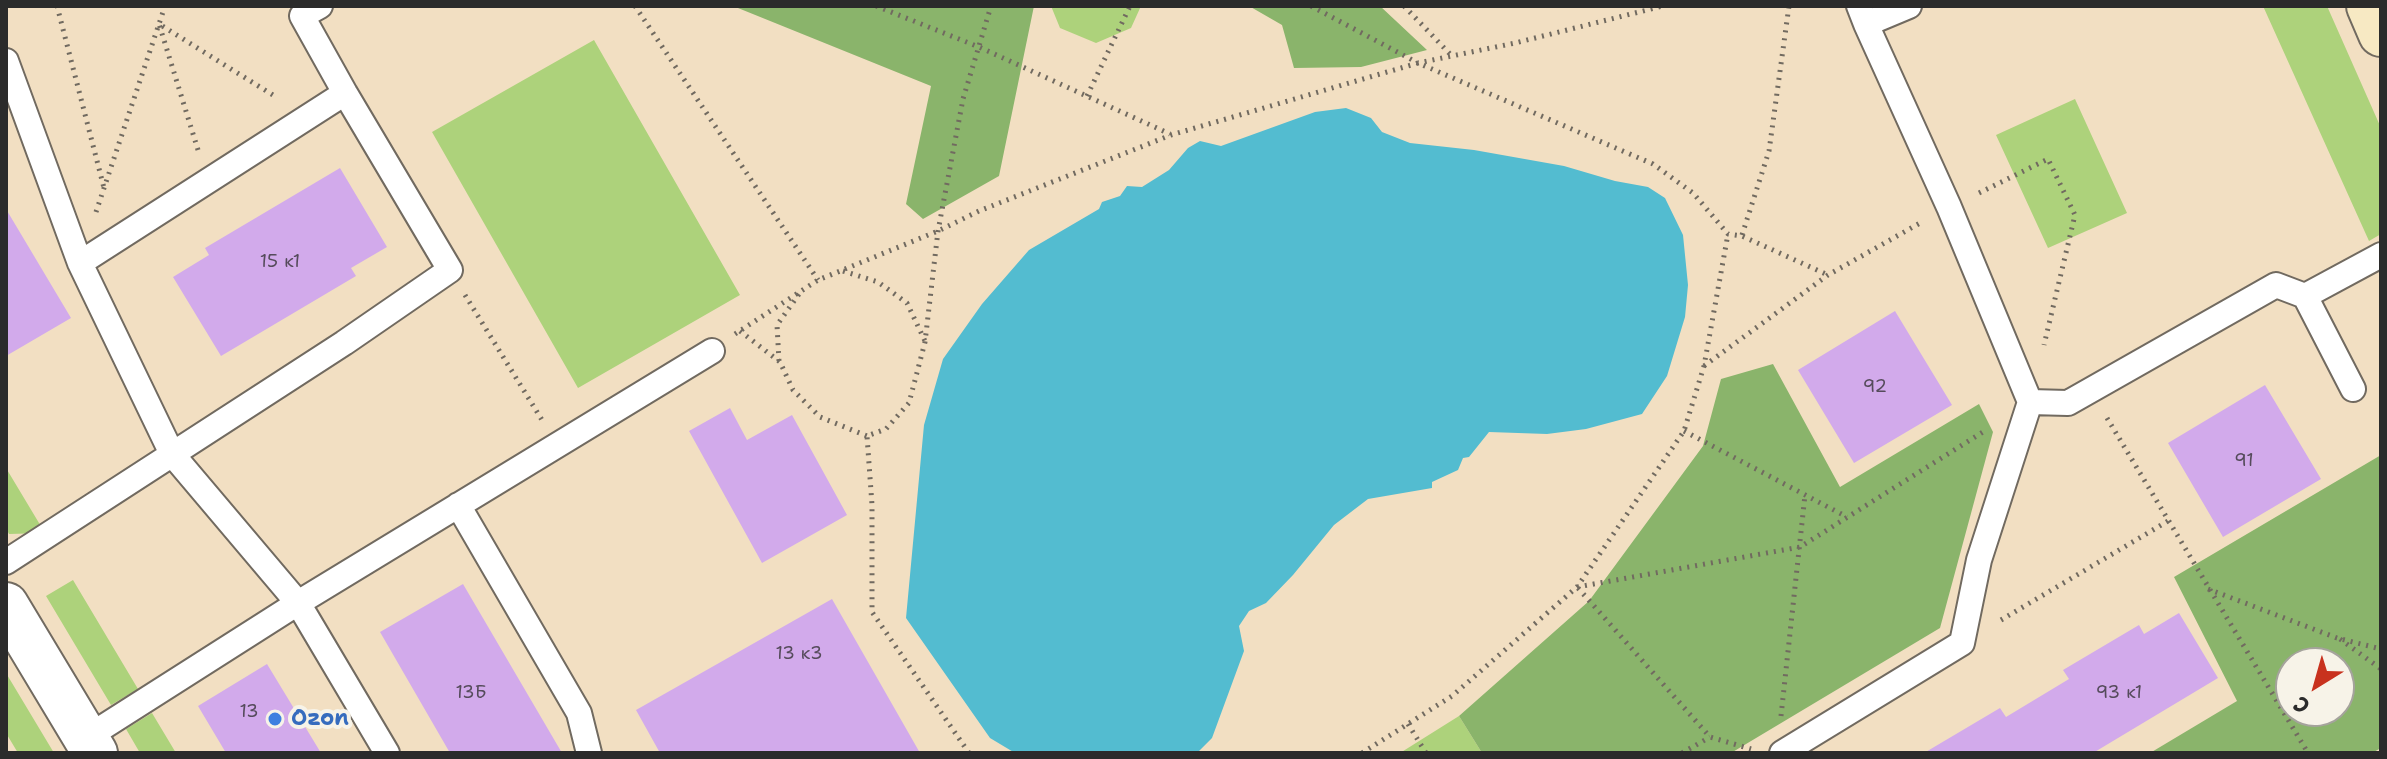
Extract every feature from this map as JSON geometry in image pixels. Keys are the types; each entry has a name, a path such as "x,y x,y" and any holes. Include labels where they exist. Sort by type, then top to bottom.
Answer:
{"main road":[{"path":"2369,6 2381,34"}],"street":[{"path":"6,605 91,745"}],"lane":[{"path":"6,562 450,270 302,16 320,6"},
{"path":"1782,753 1962,643 1979,560 2030,402 1949,207 1863,15 1909,6"},
{"path":"6,61 80,263 172,454 298,603 387,753"},
{"path":"80,263 345,93"},
{"path":"2305,296 2381,255"},
{"path":"2030,402 2068,403 2276,285 2305,296 2353,389"},
{"path":"91,745 298,603 712,351"},
{"path":"458,505 579,713 589,753"}],"path":[{"path":"57,6 104,189"},
{"path":"80,263 165,6"},
{"path":"635,6 818,280"},
{"path":"876,6 979,47 1171,135"},
{"path":"801,291 777,325 780,362 793,390 820,417 867,436 886,429 909,403 925,342 938,231 963,99 991,6"},
{"path":"1087,96 1130,6"},
{"path":"1311,6 1418,63 1653,164 1693,193 1728,234 1742,236 1828,275"},
{"path":"1404,6 1452,55"},
{"path":"712,351 818,280 979,211 1171,135 1418,63 1515,43 1663,6"},
{"path":"1742,236 1769,151 1789,6"},
{"path":"159,24 307,117"},
{"path":"159,24 208,181"},
{"path":"1577,587 1800,547 2030,402 2075,215 2048,159 1949,207 1828,275 1704,366"},
{"path":"1362,753 1452,696 1577,587 1684,431 1704,366 1728,234"},
{"path":"450,270 558,445"},
{"path":"843,271 878,282 907,303 925,342"},
{"path":"740,331 780,362"},
{"path":"2090,390 2308,753"},
{"path":"1684,431 1848,518"},
{"path":"867,436 872,505 872,612 969,753"},
{"path":"1780,721 1805,495"},
{"path":"1962,643 2168,521"},
{"path":"1577,587 1710,737 1764,753"},
{"path":"2208,589 2337,638 2381,649"},
{"path":"2337,638 2381,669"},
{"path":"1408,724 1423,752 1436,753"},
{"path":"1682,753 1710,737"}],"green space":[{"path":"733,6 1034,6 999,176 923,219 906,204 931,86"},
{"path":"1051,6 1141,6 1131,28 1096,43 1060,28"},
{"path":"1249,6 1380,6 1427,50 1361,67 1294,68 1282,25"},
{"path":"2263,6 2327,6 2381,128 2381,234 2369,241"},
{"path":"594,40 740,295 578,388 432,132"},
{"path":"2075,99 2127,213 2048,248 1996,135"},
{"path":"1773,364 1840,487 1979,404 1993,432 1940,628 1731,753 1482,753 1459,716 1589,601 1703,446 1721,379"},
{"path":"2381,455 2381,748 2372,753 2150,753 2237,701 2174,577"},
{"path":"6,468 45,533 9,534 6,528"},
{"path":"73,580 138,689 111,705 46,596"},
{"path":"6,673 54,753 18,753 6,733"},
{"path":"152,713 176,753 140,753 126,729"},
{"path":"1459,716 1482,753 1400,753"}],"water":[{"path":"1346,108 1371,118 1382,132 1410,143 1474,150 1564,166 1648,187 1665,198 1683,235 1688,285 1685,317 1667,376 1642,414 1586,429 1547,434 1489,432 1469,457 1463,458 1458,470 1432,482 1432,488 1368,499 1334,525 1293,575 1266,603 1249,611 1239,626 1244,651 1212,738 1197,753 1015,753 990,738 906,618 924,425 943,359 982,304 1029,250 1099,209 1102,202 1120,196 1127,186 1142,187 1169,170 1188,148 1200,141 1221,146 1315,112"}],"building":[{"path":"340,168 387,247 351,268 356,276 221,356 173,277 209,255 205,248"},
{"path":"6,209 71,318 6,356"},
{"path":"1895,311 1952,405 1854,463 1798,370"},
{"path":"2265,385 2321,479 2223,537 2168,443"},
{"path":"730,408 747,440 792,415 847,515 762,563 689,431"},
{"path":"463,584 562,753 450,753 380,632"},
{"path":"832,599 920,753 660,753 636,710"},
{"path":"2179,613 2218,678 2093,753 1924,753 2000,708 2006,717 2069,679 2063,670 2139,625 2144,634"},
{"path":"267,664 321,753 226,753 198,706"}],"place":[{"name":"Ozon","path":"275,719"}]}
